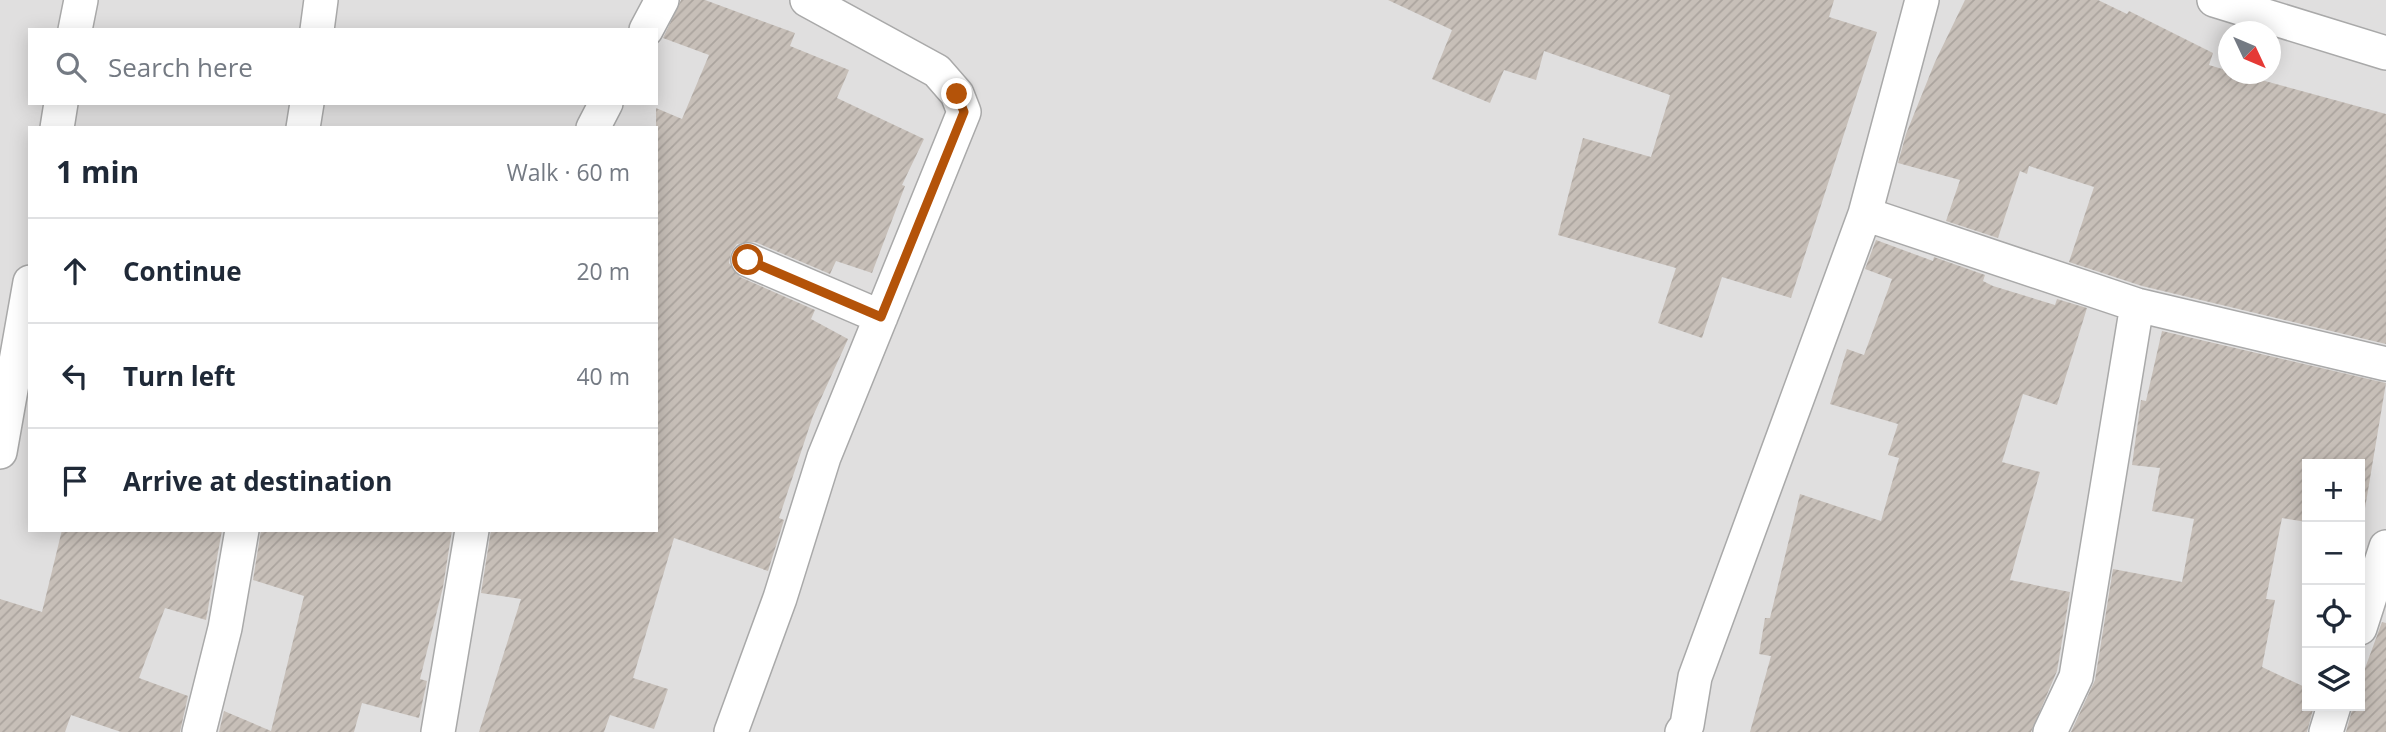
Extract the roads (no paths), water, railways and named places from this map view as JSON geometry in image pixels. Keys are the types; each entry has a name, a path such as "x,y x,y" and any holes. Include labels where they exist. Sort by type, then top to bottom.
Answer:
{"street":[{"path":"75,28 81,0"},
{"path":"317,28 321,0"},
{"path":"647,28 662,0"},
{"path":"731,732 780,598 824,457 964,112 957,94 937,71 807,0"},
{"path":"1682,732 1687,725 1695,677 1865,214 1922,0"},
{"path":"2214,0 2386,54"},
{"path":"57,126 61,105"},
{"path":"303,126 307,105"},
{"path":"594,126 605,105"},
{"path":"1865,214 2137,305 2386,364"},
{"path":"748,260 881,317"},
{"path":"0,452 28,293"},
{"path":"2050,732 2076,677 2137,305"},
{"path":"199,732 225,628 242,532"},
{"path":"438,732 472,532"},
{"path":"2365,612 2386,547"},
{"path":"2326,732 2332,711"}]}
